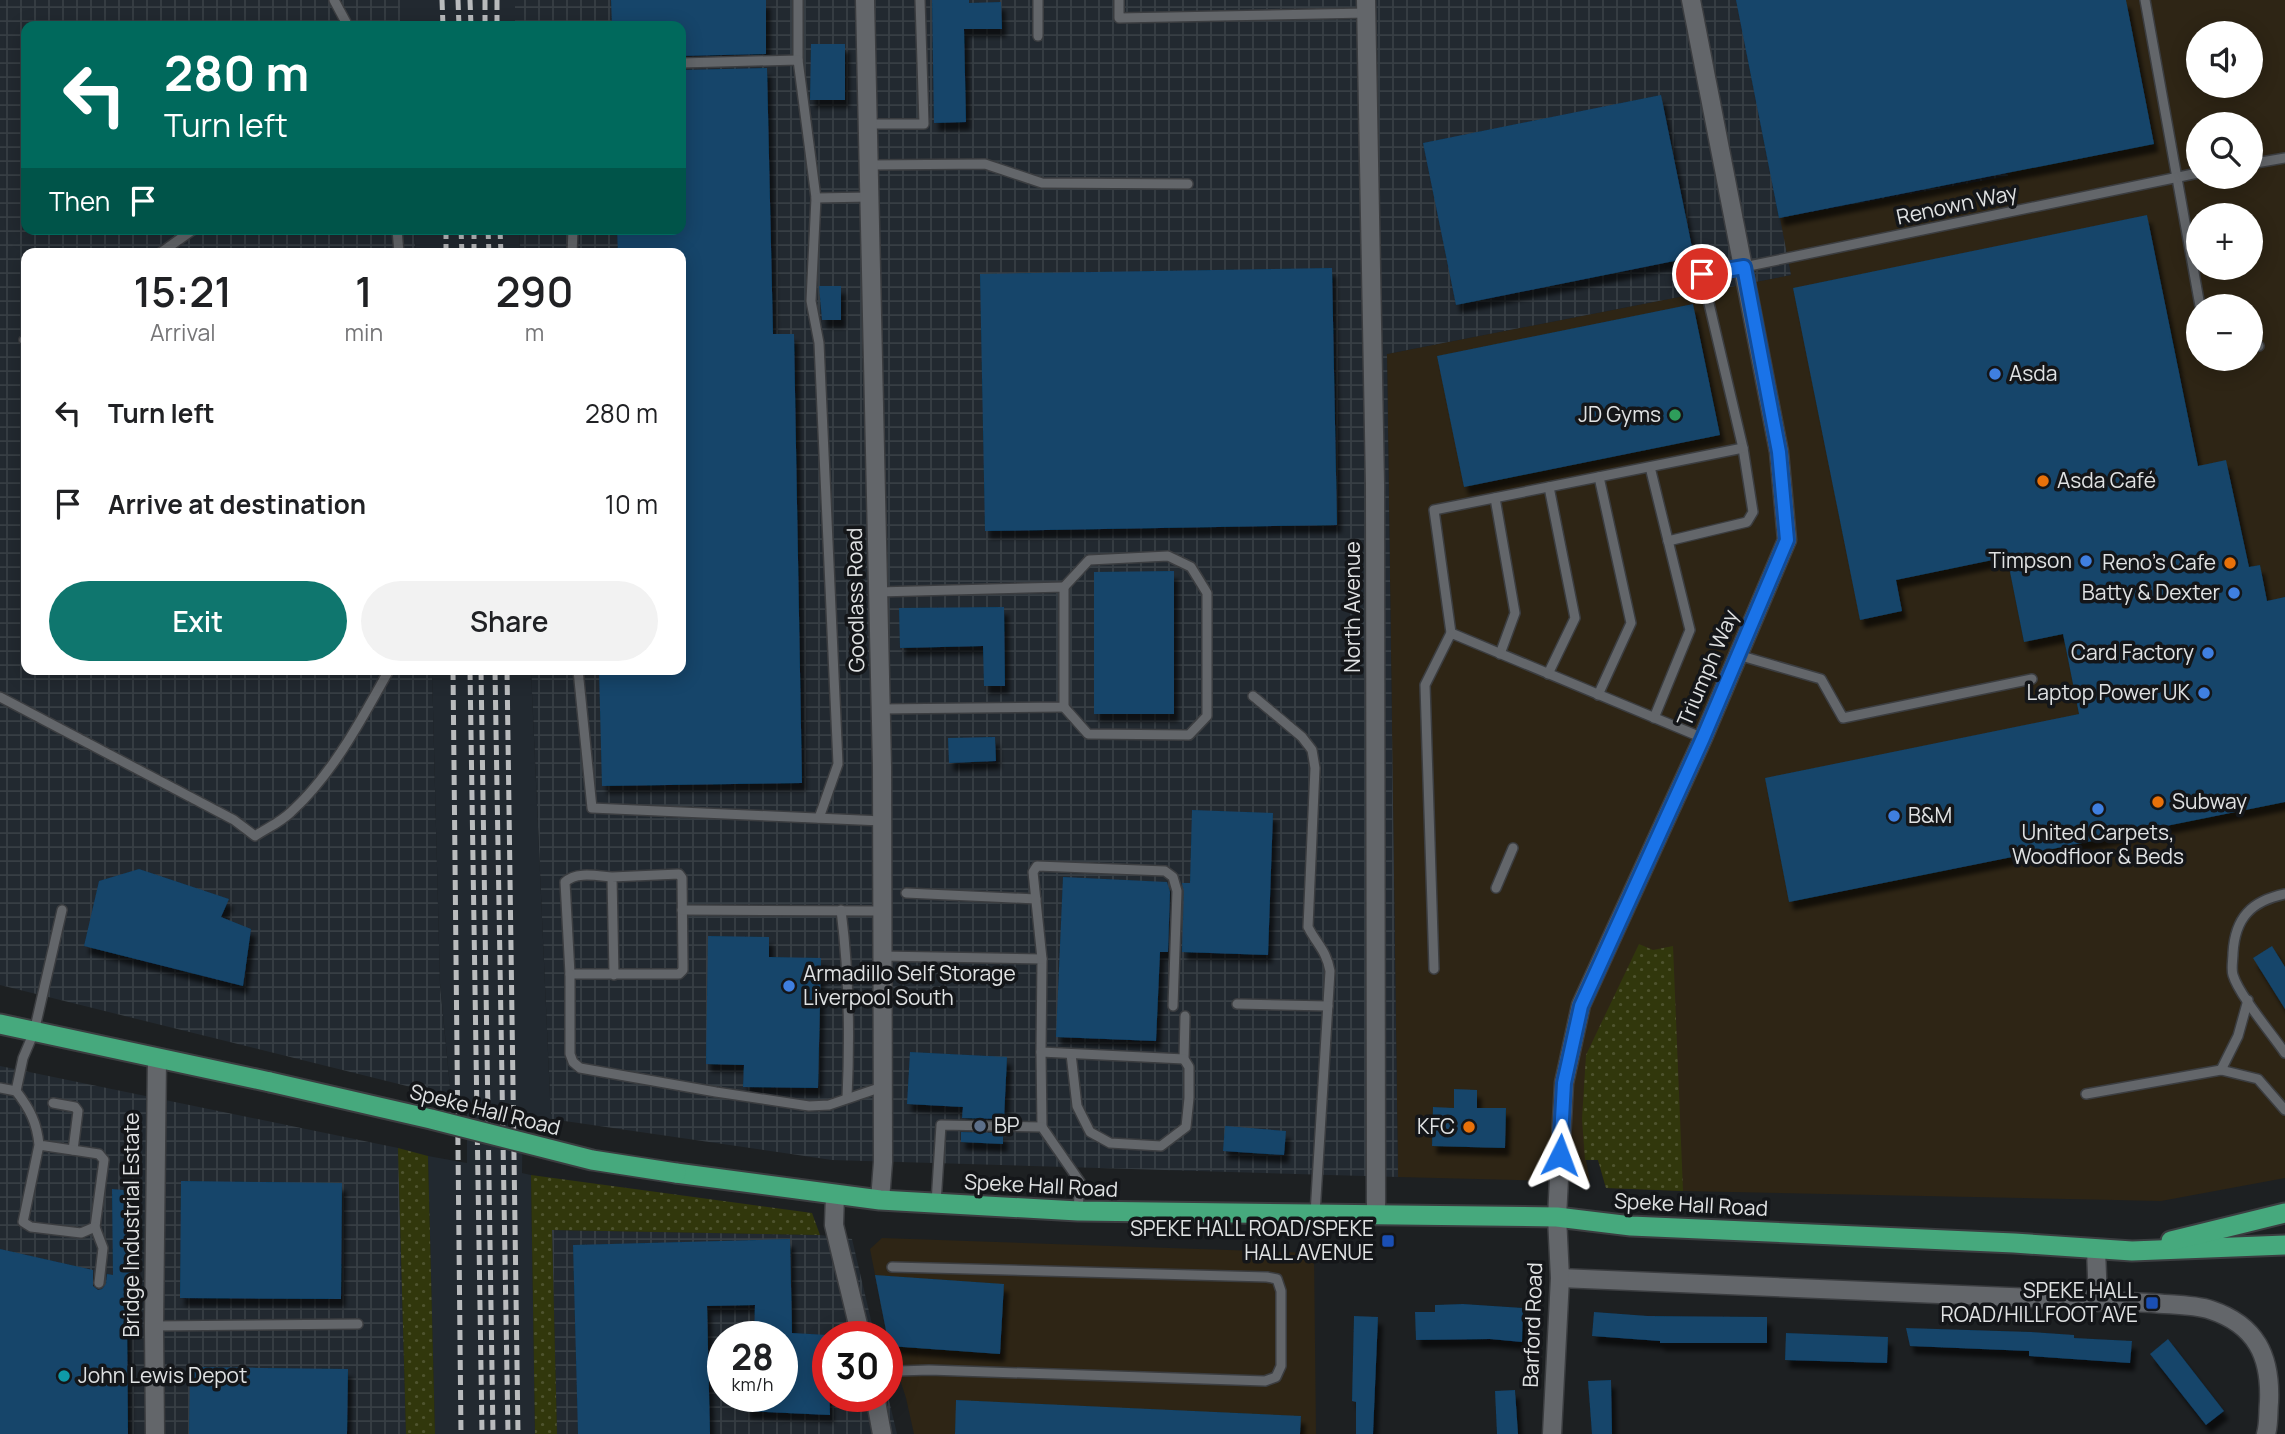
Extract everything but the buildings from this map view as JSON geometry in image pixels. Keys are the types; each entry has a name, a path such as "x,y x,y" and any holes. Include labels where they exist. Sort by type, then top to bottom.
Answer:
{"highway":[{"name":"Speke Hall Road","path":"0,1024 270,1082 592,1160 880,1200 1125,1213 1376,1213 1557,1217 1631,1226 2014,1243 2132,1251 2278,1246"},
{"name":"Speke Hall Road","path":"2132,1251 2285,1213"},
{"path":"2278,1246 2285,1261"}],"street":[{"name":"Goodlass Road","path":"865,0 882,821 883,1162 880,1200"},
{"name":"Triumph Way","path":"1557,1217 1564,1083 1581,1006 1703,738 1787,540 1779,452 1691,0"},
{"name":"North Avenue","path":"1366,6 1375,485 1376,1213"},
{"name":"Bridge Industrial Estate","path":"155,1434 157,1058"},
{"path":"835,1195 834,1225 857,1321"},
{"name":"Barford Road","path":"1552,1434 1560,1278 1557,1217"},
{"path":"2096,1249 2098,1302"},
{"path":"1560,1278 2152,1303 2208,1308 2233,1319 2252,1334 2258,1344 2270,1378 2266,1434"},
{"path":"878,1412 882,1434"}],"lane":[{"path":"334,0 345,21"},
{"path":"798,0 798,60 816,198 811,301 819,343 838,764 819,818"},
{"path":"868,124 924,124 920,0"},
{"path":"1038,0 1038,36"},
{"path":"1119,0 1119,18 1366,6"},
{"path":"2145,0 2198,294"},
{"path":"686,64 798,60"},
{"path":"2263,162 2285,159"},
{"path":"869,165 985,164 1042,183 1188,184"},
{"name":"Renown Way","path":"1742,448 1702,274 2186,175"},
{"path":"816,198 870,197"},
{"path":"167,248 186,235"},
{"path":"1434,969 1425,685 1451,633 1434,510 1742,448 1753,512 1747,522 1668,541"},
{"path":"1650,467 1690,631 1654,718"},
{"path":"1598,695 1631,623 1600,477"},
{"path":"1548,674 1576,618 1549,487"},
{"path":"1495,498 1515,613 1500,654"},
{"path":"878,593 1063,587 1089,560 1168,556 1191,567 1207,593 1206,716 1189,735 1088,734 1064,707 1063,587"},
{"path":"1451,633 1703,738"},
{"path":"1738,655 1821,679 1843,718 2032,679"},
{"path":"0,697 234,820 255,836 290,814 312,790 365,714 385,675"},
{"path":"579,675 592,808 882,821"},
{"path":"1253,696 1302,737 1312,750 1315,768 1308,927 1327,955 1330,971 1315,1214"},
{"path":"880,709 1064,707"},
{"path":"1496,888 1513,848"},
{"path":"1078,1211 1080,1182 1042,1126 1042,958 1033,872 1037,866 1165,872 1173,877 1177,891 1173,1006"},
{"path":"570,974 679,974 683,970 682,878 679,874 575,876 565,882 570,974 570,1055 573,1062 580,1068 716,1093 809,1106 829,1105 882,1087"},
{"path":"612,877 614,975"},
{"path":"906,892 1037,899"},
{"path":"2285,894 2272,896 2252,905 2238,925 2234,940 2232,973 2285,1052"},
{"path":"16,1091 23,1058 34,1032 62,910"},
{"path":"682,910 881,911"},
{"path":"841,911 848,965 847,1098"},
{"path":"881,956 1042,958"},
{"path":"2221,1070 2238,1036 2248,1000"},
{"path":"1237,1004 1328,1006"},
{"path":"1071,1054 1077,1106 1090,1132 1111,1143 1161,1146 1186,1127 1189,1067 1184,1059 1185,1016"},
{"path":"1041,1052 1184,1059"},
{"path":"2086,1094 2221,1070 2258,1079 2285,1111"},
{"path":"0,1088 16,1091 37,1125 39,1146 23,1222 31,1227 81,1233 95,1227"},
{"path":"54,1103 75,1107 78,1111 73,1150"},
{"path":"936,1203 941,1125 1042,1126"},
{"path":"39,1146 99,1154 104,1160 95,1227 103,1248 99,1283"},
{"path":"892,1267 1267,1277 1277,1279 1282,1291 1281,1366 1276,1377 1265,1381 903,1371"},
{"path":"154,1326 358,1324"}],"shaded area":[{"path":"0,0 400,0 400,21 21,21 21,235 414,235 416,248 21,248 21,675 432,675 440,984 451,1097 0,985"},
{"path":"400,0 515,0 515,21 400,21"},
{"path":"515,0 1973,0 2008,176 1780,218 1791,275 1387,354 1398,1177 832,1160 551,1119 531,675 686,675 686,248 520,248 519,235 686,235 686,21 515,21"},
{"path":"1736,0 2285,0 2285,1178 2161,1201 1606,1188 1598,1160 1586,1160 1590,1182 1398,1177 1387,354 1791,275"},
{"path":"414,235 519,235 520,248 416,248"},
{"path":"432,675 531,675 551,1119 523,1113 522,1173 531,1175 535,1434 435,1434 428,1156 467,1163 467,1100 451,1097 440,984"},
{"path":"0,1066 398,1148 406,1434 0,1434"},
{"path":"552,1230 820,1235 852,1239 871,1321 812,1321 812,1412 892,1412 897,1434 557,1434"},
{"path":"882,1238 1314,1253 1316,1434 914,1434 903,1389 903,1321 884,1321 870,1249"}],"green space":[{"path":"1639,944 1653,950 1673,946 1683,1191 1606,1188 1598,1160 1585,1160 1582,1119 1586,1055"},
{"path":"398,1148 428,1156 435,1434 406,1434"},
{"path":"531,1175 812,1213 820,1235 552,1230 557,1434 535,1434"}],"railway":[{"path":"442,0 443,21"},
{"path":"458,0 459,21"},
{"path":"470,0 471,21"},
{"path":"485,0 485,21"},
{"path":"497,0 497,21"},
{"path":"446,235 446,248"},
{"path":"461,235 462,248"},
{"path":"474,235 474,248"},
{"path":"488,235 489,248"},
{"path":"500,235 501,248"},
{"path":"453,675 461,1434"},
{"path":"470,675 482,1434"},
{"path":"481,675 493,1434"},
{"path":"495,675 508,1434"},
{"path":"507,675 518,1434"}],"place":[{"name":"Asda","path":"1995,374"},
{"name":"JD Gyms","path":"1675,415"},
{"name":"Asda Café","path":"2043,481"},
{"name":"Timpson","path":"2086,561"},
{"name":"Reno's Cafe","path":"2230,563"},
{"name":"Batty & Dexter","path":"2234,593"},
{"name":"Card Factory","path":"2208,653"},
{"name":"Laptop Power UK","path":"2204,693"},
{"name":"Subway","path":"2158,802"},
{"name":"United Carpets, Woodfloor & Beds","path":"2098,809"},
{"name":"B&M","path":"1894,816"},
{"name":"Armadillo Self Storage Liverpool South","path":"789,986"},
{"name":"BP","path":"980,1126"},
{"name":"KFC","path":"1469,1127"},
{"name":"SPEKE HALL ROAD/SPEKE HALL AVENUE","path":"1388,1241"},
{"name":"SPEKE HALL ROAD/HILLFOOT AVE","path":"2152,1303"},
{"name":"John Lewis Depot","path":"64,1376"}],"route":[{"path":"1560,1155 1564,1083 1581,1006 1703,738 1787,540 1779,452 1744,267 1702,274"}]}
